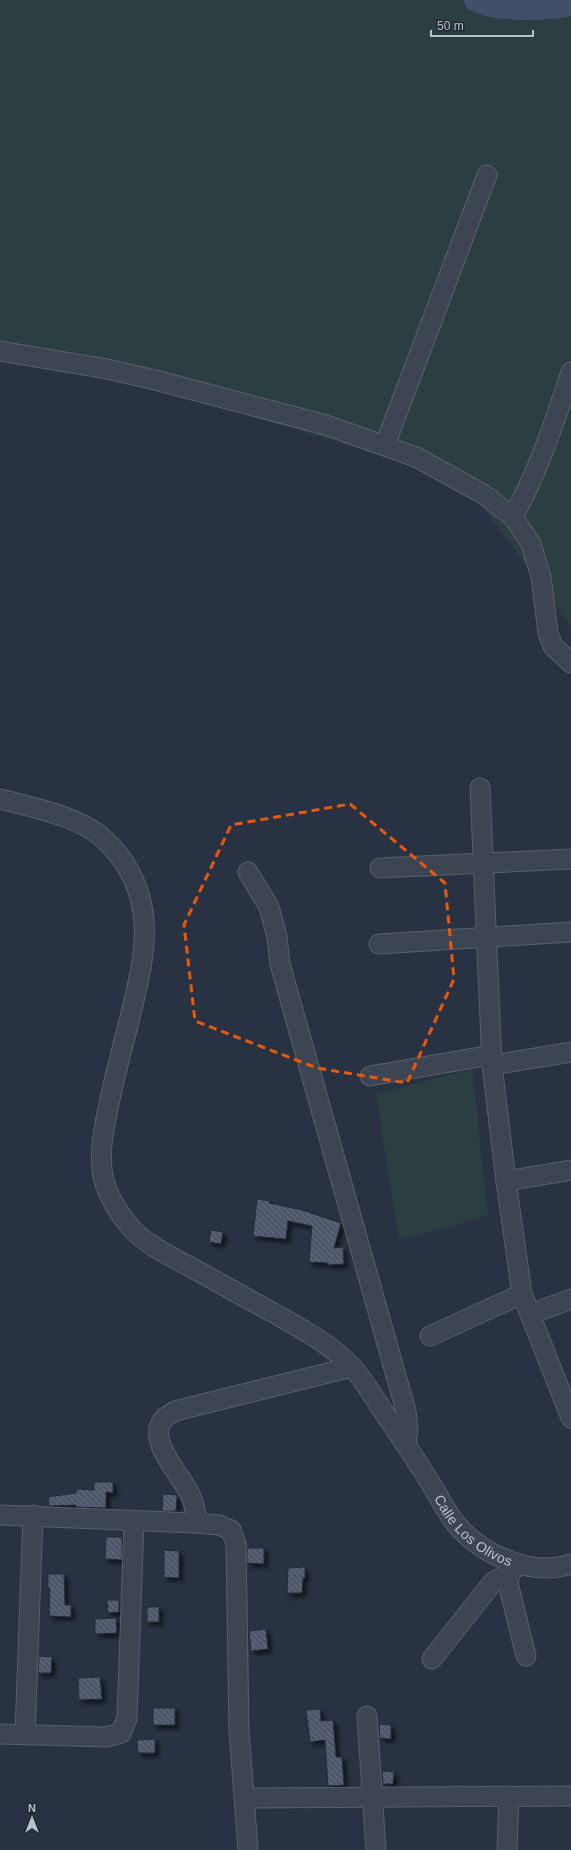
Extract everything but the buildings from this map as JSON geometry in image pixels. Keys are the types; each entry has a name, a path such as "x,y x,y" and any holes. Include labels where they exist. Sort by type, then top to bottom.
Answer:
{"street":[{"path":"385,446 487,175"},
{"path":"0,351 107,369 159,381 326,425 416,457 477,491 513,517 531,544 541,577 548,632 553,646 571,663"},
{"path":"513,517 528,492 545,453 571,372"},
{"path":"480,788 491,1060 522,1294 571,1418"},
{"name":"Calle Los Olivos","path":"0,799 36,807 76,821 97,833 129,868 139,890 144,913 145,941 142,966 115,1076 102,1139 101,1162 106,1187 116,1209 133,1231 160,1250 287,1320 323,1342 352,1367 406,1444 457,1525 489,1552 515,1569 571,1564"},
{"path":"380,868 571,859"},
{"path":"248,872 269,907 277,937 280,964 406,1411 408,1430 406,1444"},
{"path":"379,944 571,932"},
{"path":"370,1076 491,1060 571,1052"},
{"path":"506,1181 571,1170"},
{"path":"430,1336 522,1294"},
{"path":"531,1314 571,1299"},
{"path":"196,1523 196,1512 192,1498 162,1449 158,1434 162,1420 174,1411 352,1367"},
{"path":"0,1515 33,1515 196,1523 219,1525 232,1530 236,1544 239,1730 248,1850"},
{"path":"25,1735 33,1515"},
{"path":"0,1734 106,1737 121,1733 127,1718 134,1521"},
{"path":"515,1569 508,1583 526,1656"},
{"path":"432,1659 493,1582 515,1569"},
{"path":"367,1716 376,1850"},
{"path":"507,1850 509,1796"},
{"path":"245,1798 571,1796"}],"highlighted area":[{"path":"350,804 445,883 454,979 407,1083 317,1068 195,1021 184,925 231,825"}],"green space":[{"path":"0,0 571,0 571,626 463,480 0,341"},
{"path":"472,1069 488,1216 399,1240 376,1094"}],"waterway":[{"path":"476,0 486,4 523,8 571,4"}]}
